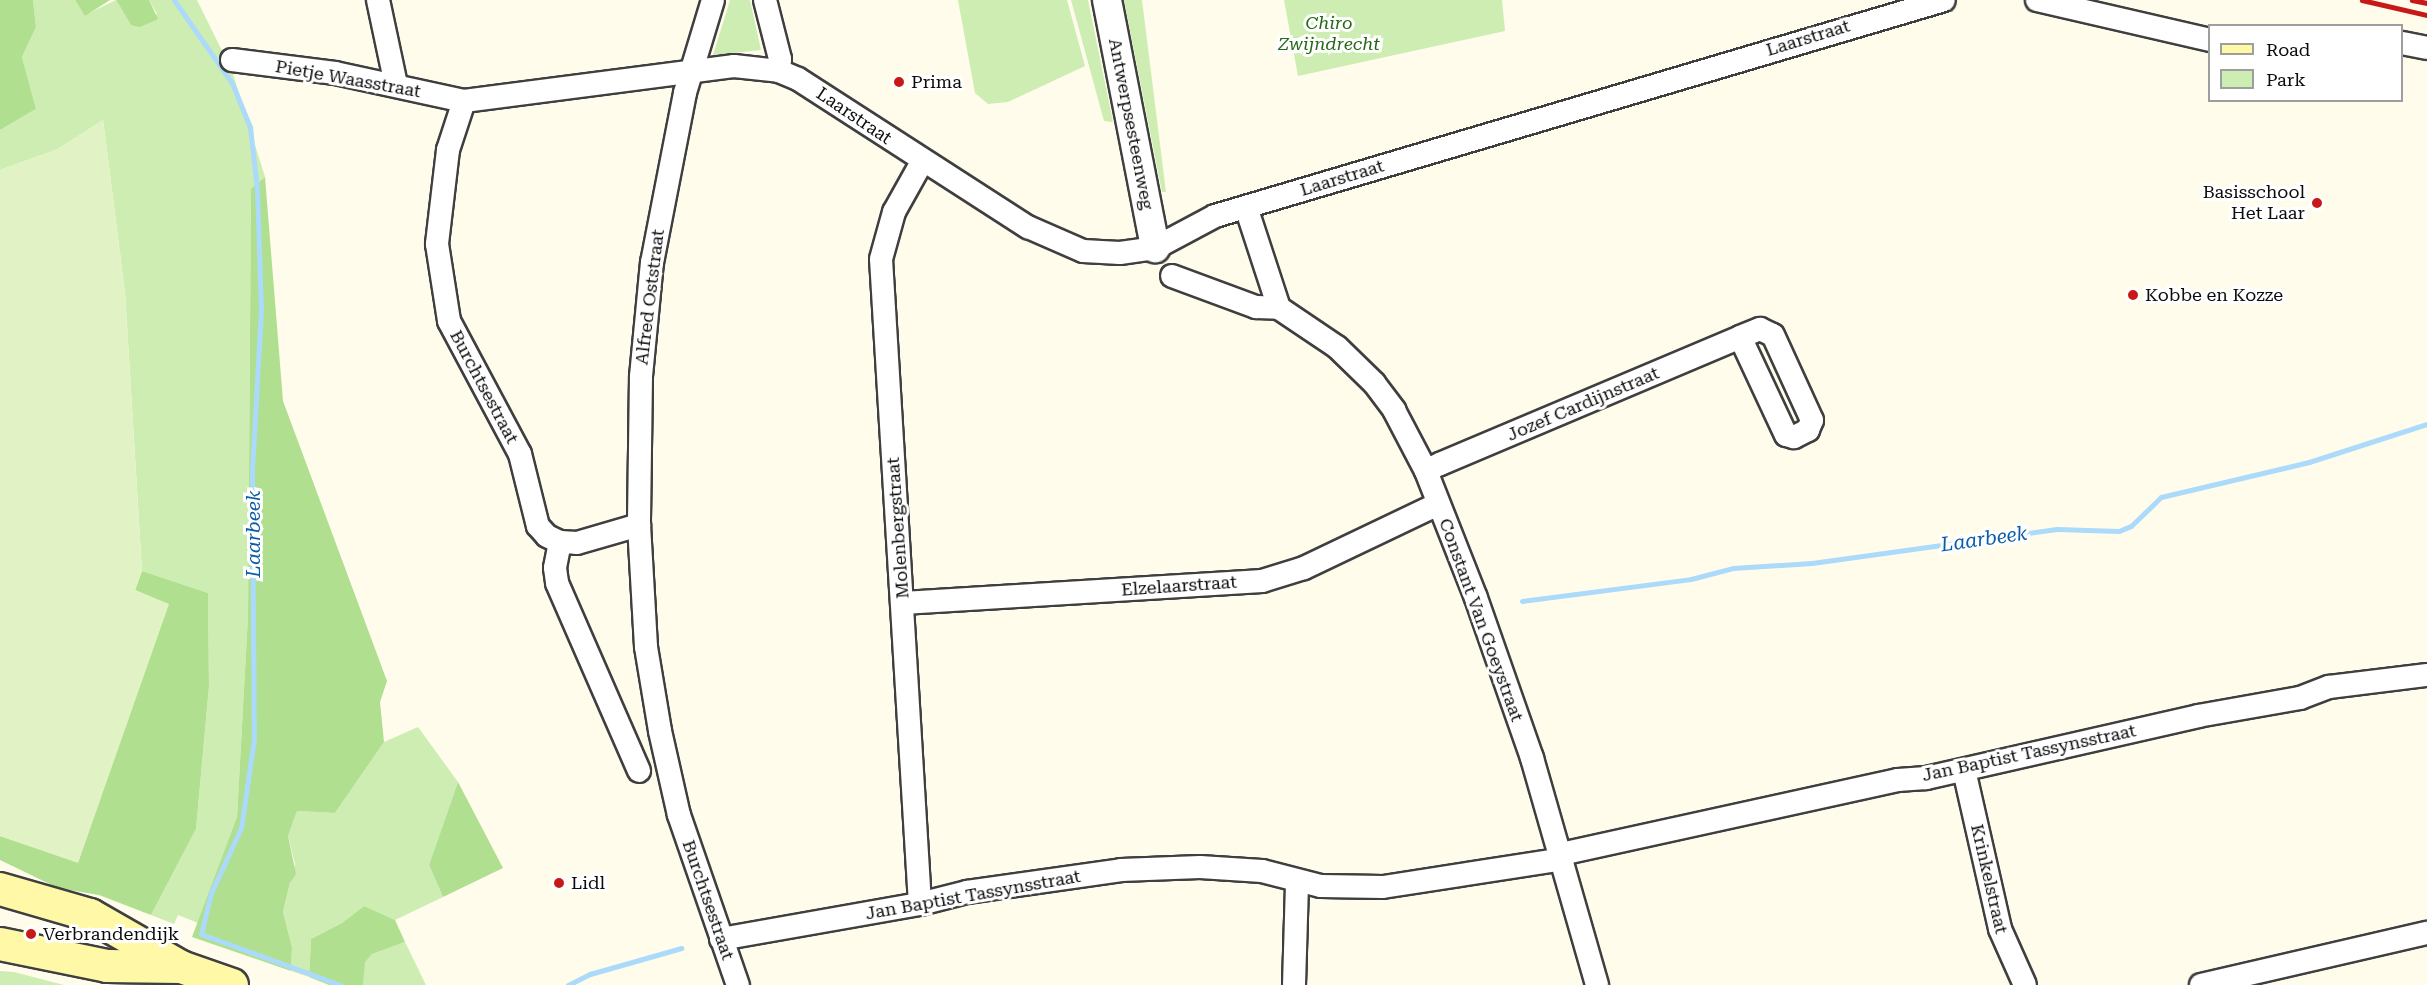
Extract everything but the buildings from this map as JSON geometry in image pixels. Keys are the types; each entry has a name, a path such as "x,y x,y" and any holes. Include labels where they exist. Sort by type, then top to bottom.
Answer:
{"main road":[{"path":"0,890 90,915 181,967 232,985"},
{"path":"0,944 107,966 181,967"}],"street":[{"path":"378,0 396,85"},
{"path":"464,101 692,72 713,0"},
{"path":"765,0 780,59 779,71"},
{"name":"Antwerpsesteenweg","path":"1107,0 1155,248"},
{"name":"Laarstraat","path":"692,72 734,66 779,71 798,79 922,162 1028,227 1083,251 1120,253 1155,248 1193,225 1246,207 1944,0"},
{"path":"2037,0 2208,40"},
{"path":"2403,43 2427,48"},
{"name":"Pietje Waasstraat","path":"232,60 396,85 464,101"},
{"name":"Alfred Oststraat","path":"679,815 646,647 639,525 646,319 669,166 692,72"},
{"name":"Burchtsestraat","path":"464,101 448,150 437,244 448,321 520,454 538,526 547,536 560,542"},
{"name":"Molenbergstraat","path":"920,904 881,258 894,212 922,162"},
{"path":"1246,207 1279,308"},
{"name":"Constant Van Goeystraat","path":"1172,276 1256,308 1279,308 1337,346 1374,383 1394,410 1426,471 1476,598 1562,856 1597,985"},
{"name":"Jozef Cardijnstraat","path":"1426,471 1740,338"},
{"name":"Elzelaarstraat","path":"903,603 1271,579 1304,568 1438,504"},
{"path":"639,525 577,543 560,542 555,568 557,583 639,771"},
{"name":"Jan Baptist Tassynsstraat","path":"721,939 920,904 967,892 1121,870 1200,867 1262,871 1297,882 1383,888 1562,856 1877,784 1964,770 2198,716 2300,698 2330,687 2427,675"},
{"name":"Krinkelstraat","path":"1964,770 2000,929 2025,985"},
{"name":"Burchtsestraat","path":"679,815 738,985"},
{"path":"1294,985 1297,882"},
{"path":"2201,985 2427,933"}],"green space":[{"path":"0,0 33,0 36,27 22,57 36,109 0,130"},
{"path":"33,0 75,0 85,15 116,0 131,25 157,14 149,0 197,0 232,71 265,177 251,190 248,616 237,817 198,923 178,915 174,924 151,915 196,829 209,686 208,593 142,571 125,292 103,120 58,149 0,170 0,130 36,109 22,57 36,27"},
{"path":"75,0 110,0 85,16"},
{"path":"116,0 149,0 158,19 140,27 131,25"},
{"path":"730,0 750,0 761,50 713,55"},
{"path":"958,0 1067,0 1085,66 1008,102 988,104 975,93"},
{"path":"1071,0 1088,0 1113,122 1104,121"},
{"path":"1124,0 1142,0 1166,192 1162,192"},
{"name":"Chiro Zwijndrecht","path":"1284,0 1502,0 1505,31 1298,76"},
{"path":"103,120 125,292 142,571 135,590 169,604 78,863 0,836 0,170 58,149"},
{"path":"265,177 283,401 387,681 380,702 384,742 335,813 297,811 288,836 296,874 290,883 283,912 292,947 291,971 192,937 237,817 248,616 251,189"},
{"path":"142,571 208,593 209,686 196,829 151,915 99,895 58,888 0,860 0,836 78,862 168,605 135,590"},
{"path":"418,727 458,782 429,865 443,897 395,920 364,906 342,923 311,939 309,977 291,971 292,947 283,912 295,864 288,836 297,811 335,813 384,742"},
{"path":"458,782 503,868 443,897 429,865"},
{"path":"364,906 395,920 405,942 372,954 365,962 363,985 329,985 309,977 311,939 342,923"},
{"path":"405,942 426,985 363,985 364,962 372,954"},
{"path":"0,971 14,972 64,985 0,985"}],"waterway":[{"name":"Laarbeek","path":"174,0 232,83 250,127 257,189 261,310 252,469 254,739 241,828 211,893 201,934 340,985"},
{"name":"Laarbeek","path":"1522,601 1691,579 1733,568 1812,563 2057,529 2119,531 2131,526 2161,497 2309,462 2427,424"},
{"name":"Laarbeek","path":"568,985 590,974 681,948"}],"railway":[{"path":"2362,0 2427,15"},
{"path":"2412,0 2427,3"}],"place":[{"name":"Prima","path":"899,82"},
{"name":"Basisschool Het Laar","path":"2317,203"},
{"name":"Kobbe en Kozze","path":"2133,295"},
{"name":"Lidl","path":"559,883"},
{"name":"Verbrandendijk","path":"31,934"}]}
